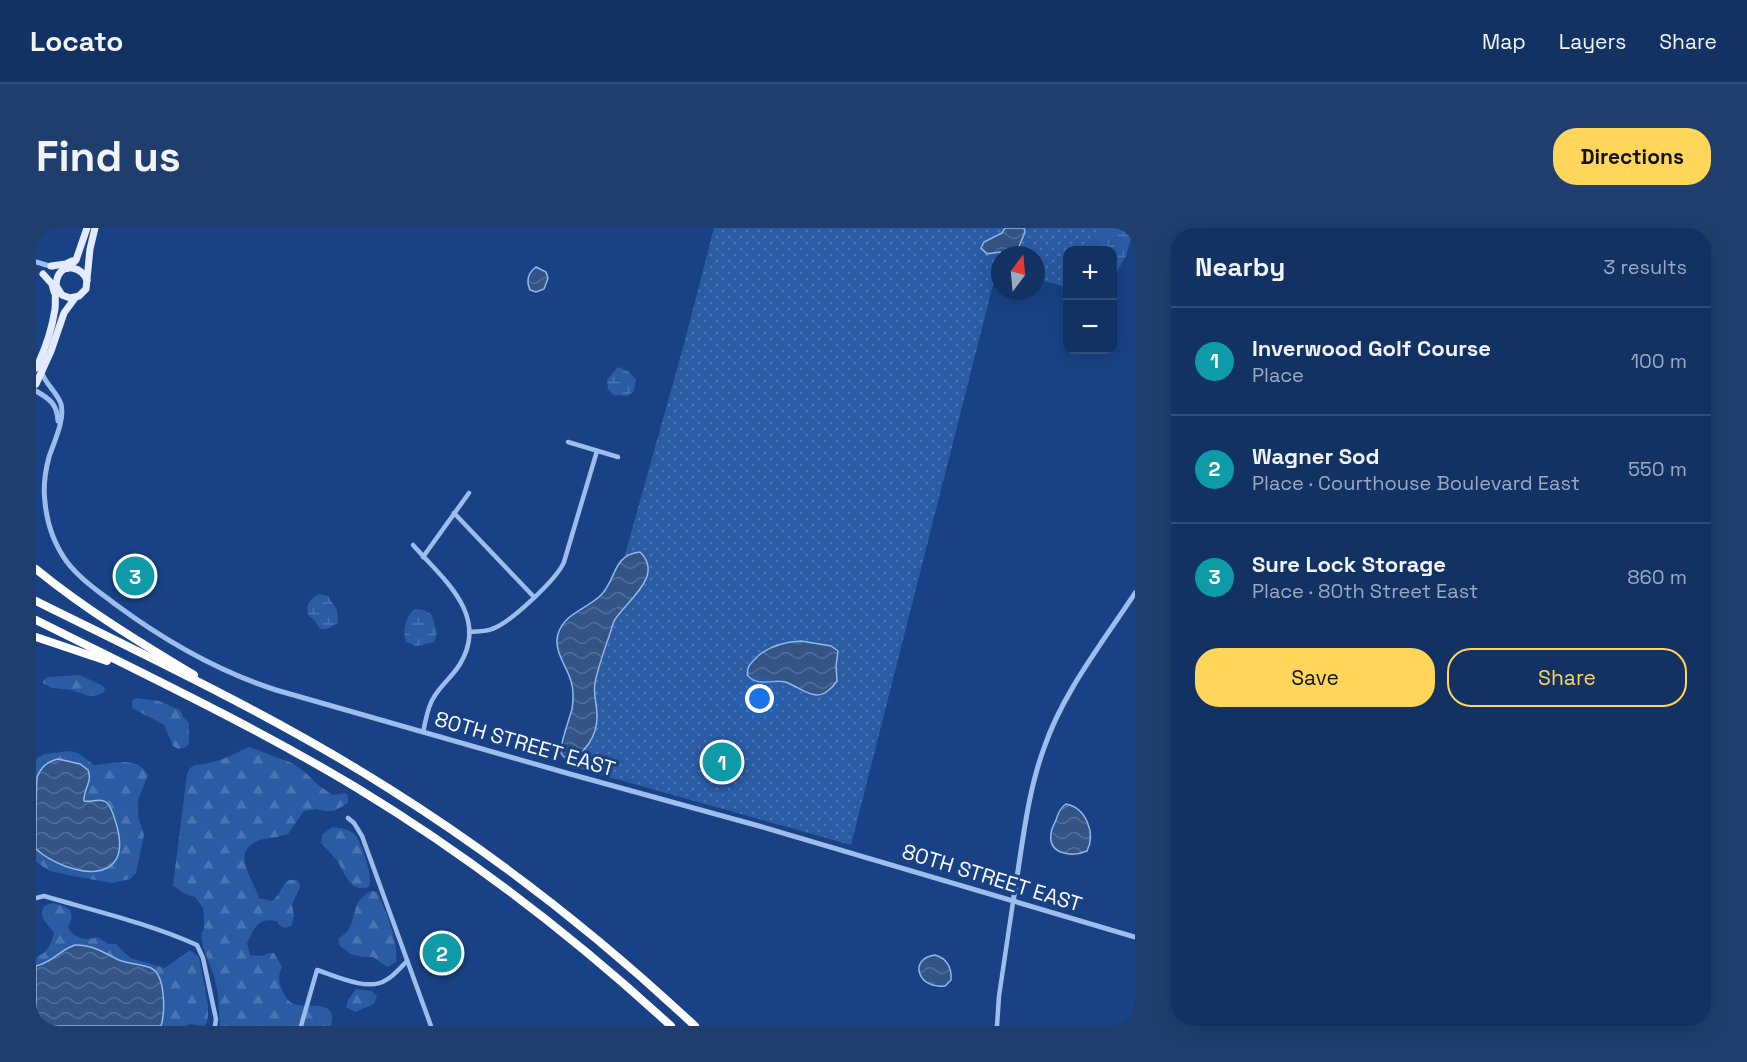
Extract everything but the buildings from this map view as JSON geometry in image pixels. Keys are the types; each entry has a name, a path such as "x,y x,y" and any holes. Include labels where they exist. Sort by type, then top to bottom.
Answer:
{"highway":[{"path":"36,568 108,622 251,709"},
{"path":"36,601 251,709 382,784 478,847 537,891 600,941 695,1026"},
{"path":"36,620 239,723 347,782 447,846 505,888 588,953 671,1026"},
{"path":"36,637 68,646 130,670 239,723"}],"main road":[{"path":"36,384 52,323 57,277 76,260 87,228"},
{"path":"39,371 51,351 64,313 75,298 86,289 90,249 95,228"},
{"path":"51,266 72,262 80,249"},
{"path":"66,269 73,268 82,272 87,280"},
{"path":"39,273 51,284 56,296"},
{"path":"57,284 62,295 75,298"}],"street":[{"path":"36,262 66,269"},
{"path":"39,273 57,284"},
{"name":"80TH STREET EAST","path":"39,371 61,404 62,413 45,476 44,495 46,514 62,554 85,581 151,630 181,648 220,668 276,690 755,825 1135,937"},
{"name":"80TH STREET EAST","path":"36,391 49,398 55,405 58,431"},
{"path":"568,442 618,457"},
{"path":"469,632 485,631 502,625 559,573 597,451"},
{"path":"423,557 469,493"},
{"path":"454,513 534,597"},
{"path":"413,546 460,600 466,613 469,632 463,658 434,697 423,732"},
{"path":"997,1026 999,996 1013,902 1031,794 1043,748 1056,718 1076,683 1135,594"},
{"path":"348,818 359,829 362,836 431,1026"},
{"path":"36,898 44,896 104,913 174,935 197,945 203,958 216,1019 215,1026"},
{"path":"302,1026 317,970 371,986 386,981 407,961"}],"green space":[{"path":"714,228 1128,228 1117,270 1117,246 1063,246 1063,286 1045,281 1045,246 991,246 991,293 851,845 566,765 684,344"},
{"path":"1105,228 1134,228 1126,256 1117,271 1117,246 1091,246"},
{"path":"618,367 628,371 636,379 634,391 627,396 613,395 608,389 607,380"},
{"path":"319,594 328,596 337,610 338,623 327,629 320,629 309,616 307,609 313,598"},
{"path":"415,609 424,610 432,615 437,633 434,642 416,646 406,642 404,633 406,624 409,615"},
{"path":"80,675 103,686 105,689 103,693 88,696 72,690 52,688 43,683 48,677"},
{"path":"136,698 159,701 180,710 189,723 189,744 178,749 173,746 164,725 132,708 132,701"},
{"path":"249,747 292,763 333,795 346,793 348,797 348,803 334,811 317,809 304,811 288,834 253,843 247,849 245,856 248,873 259,898 272,901 289,880 298,881 300,887 292,905 294,916 292,925 286,928 280,926 277,921 261,922 247,943 250,955 262,956 274,953 282,967 279,981 286,998 294,1004 321,1006 331,1011 331,1026 220,1026 218,995 201,934 204,929 203,908 195,897 183,893 173,885 187,774 190,768 223,759"},
{"path":"70,751 78,753 94,765 131,763 143,769 148,775 138,800 138,816 144,835 136,873 130,879 112,883 73,876 50,871 36,862 36,759 44,754"},
{"path":"332,827 349,831 357,837 370,876 368,887 360,888 351,884 337,861 321,843 322,835"},
{"path":"372,891 377,892 396,946 396,962 387,967 373,957 351,954 340,946 338,939 349,929 361,898"},
{"path":"53,903 70,910 72,917 68,927 74,934 85,939 98,937 108,944 116,944 130,958 165,968 190,950 199,957 208,1006 206,1024 204,1026 191,1024 185,1026 36,1026 36,957 46,951 54,934 43,918 42,910 44,906"},
{"path":"356,989 372,991 377,996 374,1004 355,1012 346,1007"}],"water":[{"path":"1005,228 1024,228 1025,232 1019,246 991,246 991,253 987,254 981,248 984,242 1002,233"},
{"path":"536,267 546,272 548,278 544,289 536,292 530,290 528,280"},
{"path":"640,552 647,561 646,579 614,621 601,659 594,691 597,715 595,730 588,744 578,755 564,757 561,750 572,709 573,695 570,679 558,649 558,634 571,616 602,594 616,568 625,557"},
{"path":"801,641 831,646 838,651 837,681 826,692 813,695 785,682 761,682 748,676 750,664 765,651 782,644"},
{"path":"58,759 80,764 88,770 89,778 84,801 104,801 111,809 120,844 116,859 108,868 96,871 65,866 49,859 36,849 37,777 45,765"},
{"path":"1066,804 1079,810 1087,822 1090,829 1090,844 1087,851 1069,854 1053,846 1052,830 1062,807"},
{"path":"75,945 92,947 119,960 151,968 156,972 163,995 161,1026 36,1026 36,966"},
{"path":"935,955 946,961 951,971 951,980 945,986 929,983 920,973 921,962"}],"place":[{"name":"Sure Lock Storage","path":"135,576"},
{"name":"Inverwood Golf Course","path":"722,762"},
{"name":"Wagner Sod","path":"442,953"}]}
